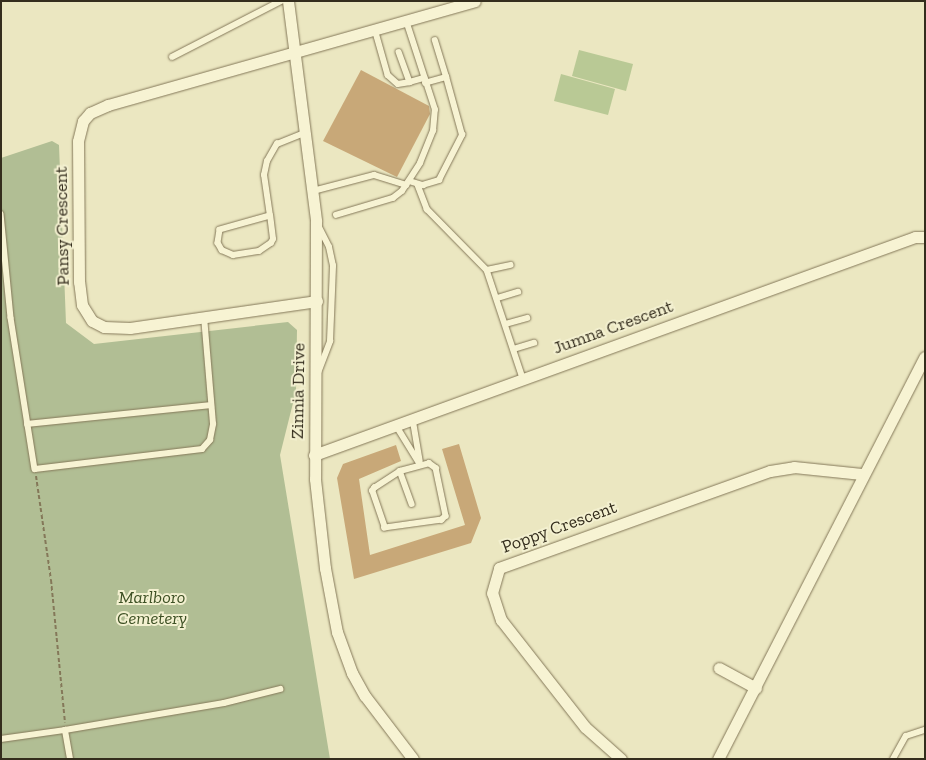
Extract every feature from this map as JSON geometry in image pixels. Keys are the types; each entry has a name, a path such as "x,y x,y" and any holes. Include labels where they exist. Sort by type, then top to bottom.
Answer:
{"street":[{"name":"Zinnia Drive","path":"288,1 292,53 316,221 314,455 325,568 343,654 365,696 413,759"},
{"name":"Pansy Crescent","path":"316,301 112,328 98,325 88,316 82,305 79,282 81,128 90,113 108,105 475,1"},
{"name":"Jumna Crescent","path":"314,455 915,237 925,237"},
{"path":"718,759 756,688 862,474 925,357"},
{"name":"Poppy Crescent","path":"621,759 585,727 501,620 495,610 492,593 499,568 770,470 794,466 862,474"},
{"path":"719,668 756,688"}],"lane":[{"path":"172,57 281,1"},
{"path":"336,214 393,198 408,183 433,131 435,110 406,21"},
{"path":"375,30 388,75 398,84 446,77"},
{"path":"313,191 374,175 418,185 432,184 439,180 462,136 446,77 434,42"},
{"path":"399,52 410,82"},
{"path":"270,216 220,230 218,243 222,250 233,256 266,248 273,239 270,216 264,175 270,152 287,138 304,133"},
{"path":"418,185 427,208 487,270 498,298 523,378"},
{"path":"1,214 11,318 35,469 198,451 207,444 213,431 204,317"},
{"path":"315,377 330,342 333,266 329,247 316,221"},
{"path":"487,270 510,265"},
{"path":"498,298 518,292"},
{"path":"506,324 527,318"},
{"path":"514,350 534,343"},
{"path":"27,424 211,405"},
{"path":"413,418 420,464"},
{"path":"396,425 420,464"},
{"path":"429,463 436,468 447,510 442,520 390,530 383,526 372,492 378,483 400,471 429,463"},
{"path":"400,471 412,504"},
{"path":"1,739 224,703 280,689"},
{"path":"65,730 70,759"},
{"path":"893,759 906,736 925,730"}],"path":[{"path":"35,469 51,580 65,730"}],"green space":[{"path":"579,50 633,64 626,91 572,76"},
{"path":"561,74 615,89 608,115 554,101"},
{"name":"Marlboro Cemetery","path":"52,141 59,145 66,323 94,344 288,322 297,330 296,391 280,455 330,759 1,759 1,158"}],"building":[{"path":"361,70 429,106 430,114 397,177 323,141"},
{"path":"459,444 481,518 471,543 354,579 337,478 343,464 396,445 401,461 359,479 370,555 465,525 442,449"}]}
